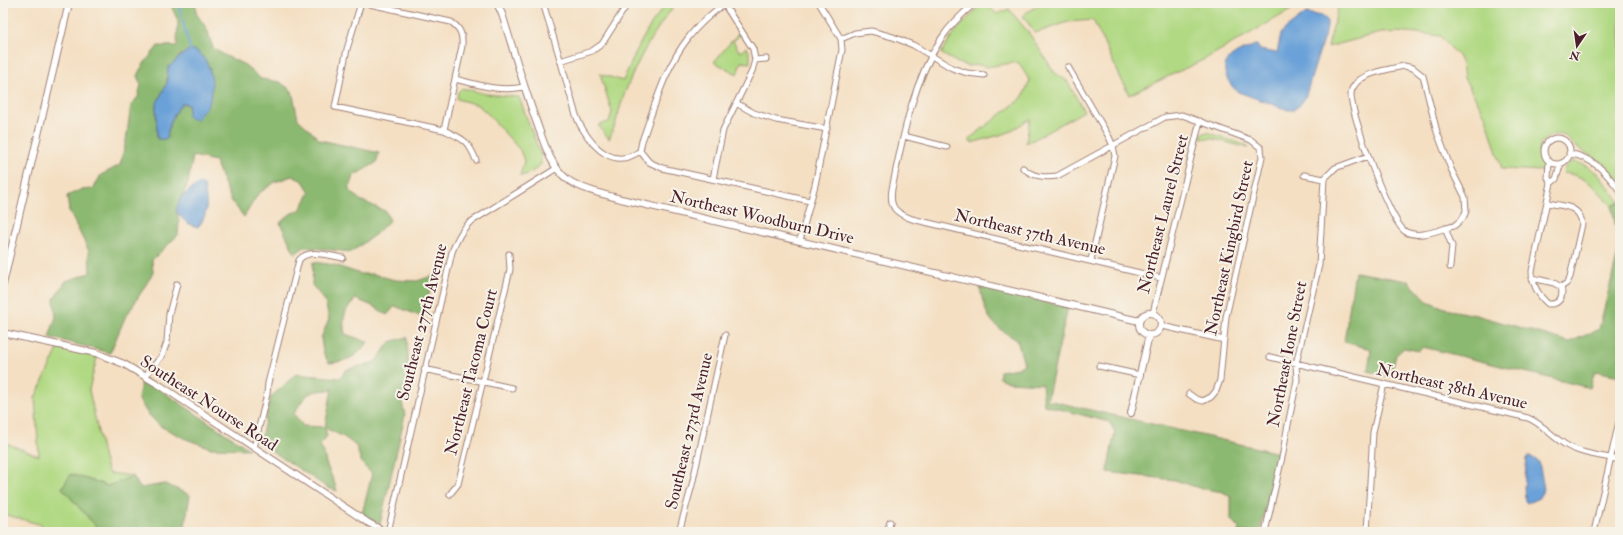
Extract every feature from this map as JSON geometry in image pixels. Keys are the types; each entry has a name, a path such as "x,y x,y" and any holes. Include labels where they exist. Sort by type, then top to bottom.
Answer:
{"street":[{"path":"3,284 69,3"},
{"path":"361,3 348,49 335,107 444,130 461,138 470,146 476,160"},
{"path":"365,3 451,22 461,31 463,38 444,130"},
{"name":"Northeast Woodburn Drive","path":"497,3 502,14 524,87 549,156 568,180 590,190 1139,321"},
{"path":"543,3 581,128 595,147 613,158 628,157 640,151"},
{"path":"560,61 592,50 602,44 628,3"},
{"path":"713,179 723,130 752,71 755,60 753,49 724,3 689,36 677,54 667,72 642,141 640,151 652,164 662,168 810,201"},
{"path":"800,240 815,185 841,61 841,39 819,3"},
{"path":"947,147 904,136 915,90 942,37 963,13 975,3"},
{"path":"841,39 855,33 871,31 893,37 962,72 984,75"},
{"path":"755,60 766,59"},
{"path":"1404,66 1414,68 1420,72 1424,79 1437,132 1451,169 1465,197 1466,211 1463,218 1459,222 1445,228 1421,234 1408,233 1402,230 1398,225 1368,156 1352,100 1353,86 1358,80 1365,76 1404,66"},
{"path":"1068,67 1113,146 1115,162 1090,260"},
{"path":"455,80 497,89 510,90 524,87"},
{"path":"736,103 754,113 776,120 827,130"},
{"name":"Northeast Kingbird Street","path":"1023,168 1038,176 1057,176 1165,117 1182,115 1250,140 1260,148 1262,156 1226,317 1220,380 1216,391 1211,397 1203,401 1188,394"},
{"name":"Northeast Laurel Street","path":"1153,313 1200,121"},
{"name":"Northeast 37th Avenue","path":"904,136 890,198 894,209 903,216 1161,278"},
{"path":"1551,183 1548,178 1549,162 1545,156 1544,148 1548,142 1557,138 1564,140 1568,146 1569,154 1566,160 1562,163 1556,179 1551,183 1532,271 1532,278 1536,289 1548,304 1554,304 1559,301 1562,293 1562,287"},
{"path":"1569,154 1580,156 1594,162 1610,178 1620,191"},
{"path":"1304,175 1324,179 1335,168 1368,156"},
{"path":"1549,162 1555,164 1562,163"},
{"name":"Southeast 277th Avenue","path":"386,532 456,240 462,230 469,223 557,168"},
{"name":"Northeast Ione Street","path":"1265,532 1283,454 1297,380 1296,364 1319,265 1324,179"},
{"path":"1547,203 1576,210 1581,216 1582,224 1570,277 1567,283 1562,287"},
{"path":"1445,228 1452,246 1450,266"},
{"path":"254,448 299,260 302,257 313,253 343,258"},
{"name":"Northeast Tacoma Court","path":"450,494 458,484 510,269 509,254"},
{"path":"1532,278 1554,283 1562,287"},
{"path":"145,376 162,356 167,342 169,314 178,284"},
{"path":"1146,313 1153,313 1159,316 1162,326 1157,333 1149,335 1141,330 1139,321 1146,313"},
{"path":"1162,326 1224,340"},
{"name":"Southeast Nourse Road","path":"3,333 96,353 112,358 145,376 362,519 386,532"},
{"name":"Southeast 273rd Avenue","path":"679,532 692,485 725,335"},
{"path":"1131,413 1149,335"},
{"name":"Northeast 38th Avenue","path":"1270,357 1528,418 1541,424 1566,445 1575,449 1620,460"},
{"path":"1099,366 1140,375"},
{"path":"424,369 512,388"},
{"path":"1367,532 1373,432 1384,384"},
{"path":"1594,532 1620,417"},
{"path":"887,532 890,522"}],"green space":[{"path":"170,3 196,3 196,13 207,29 213,48 245,65 261,79 280,82 292,91 298,119 320,140 379,153 376,163 353,176 349,189 360,200 385,211 390,220 376,234 351,252 304,247 295,254 280,223 290,214 300,210 310,192 303,181 292,176 275,182 258,194 244,217 231,200 215,161 193,156 188,183 176,210 179,221 178,235 152,260 153,273 124,320 110,353 49,337 56,317 54,299 66,281 90,273 89,251 69,211 67,196 80,190 93,189 101,175 120,165 126,141 131,105 138,97 141,85 137,76 158,46 177,46 178,21","holes":["197,51 210,68 209,104 202,111 182,103 172,119 167,138 157,139 156,105 167,83 168,67 176,62 180,55"]},
{"path":"668,3 677,3 660,24 634,70 609,139 598,125 609,122 612,112 600,74 623,81 648,30"},
{"path":"982,3 988,3 991,9 997,14 1009,9 1029,33 1054,72 1067,81 1084,111 1026,143 1030,119 1007,133 971,143 969,139 1022,98 1030,81 1018,62 986,67 981,65 967,66 942,54 942,51 955,32"},
{"path":"1042,3 1303,3 1205,59 1129,95 1093,20 1068,22 1035,33 1023,16"},
{"path":"1320,3 1620,3 1620,187 1606,165 1576,147 1565,136 1561,135 1552,135 1542,143 1539,155 1544,164 1542,171 1502,169 1486,117 1464,78 1462,64 1458,56 1440,36 1409,32 1380,33 1328,47 1338,7"},
{"path":"739,32 740,35 733,41 740,52 747,47 750,55 750,63 741,62 737,74 714,62"},
{"path":"462,88 486,94 519,97 541,156 541,164 529,173 520,176 524,161 520,150 478,105 457,99 458,92"},
{"path":"1207,132 1248,146 1248,148 1210,138 1201,138 1202,134"},
{"path":"1574,161 1589,167 1598,174 1620,202 1612,206 1591,184 1579,177 1563,173 1567,165"},
{"path":"1620,202 1620,376 1595,371 1590,388 1423,347 1419,351 1404,348 1396,355 1390,377 1368,371 1371,349 1344,342 1355,272 1408,281 1427,301 1450,310 1476,315 1570,342 1599,329 1619,249 1612,206"},
{"path":"313,262 334,265 361,274 373,274 395,280 417,281 435,275 422,317 395,306 387,315 375,307 356,299 346,311 344,319 345,334 368,342 351,358 329,363 323,352 321,338 329,319 325,301 312,285"},
{"path":"980,287 1068,307 1047,400 1279,453 1260,532 1238,532 1239,528 1231,520 1231,497 1223,492 1199,488 1175,480 1107,472 1115,432 1109,422 1044,405 1042,384 1009,382 999,378 1000,371 1018,368 1024,364 1017,340 995,325 987,313"},
{"path":"407,337 408,376 402,403 405,415 380,524 362,514 372,474 362,464 356,446 344,437 325,428 327,436 320,445 324,452 326,463 337,491 328,488 260,443 270,398 296,374 340,378 346,370 375,362 390,342","holes":["332,388 325,427 303,426 294,414 301,402 308,395 316,391 331,390"]},
{"path":"59,347 97,357 89,390 108,473 133,476 108,486 71,474 62,488 101,532 41,532 42,525 3,514 3,442 39,456 35,398"},
{"path":"142,378 249,449 211,448 186,439 160,426 147,413 138,398"},
{"path":"71,474 108,486 133,476 140,488 165,484 190,495 184,532 101,532 62,488"}],"water":[{"path":"1306,13 1322,16 1327,20 1327,27 1305,98 1300,105 1294,109 1288,110 1238,92 1226,77 1225,67 1229,59 1255,45 1257,45 1260,50 1277,53 1281,34 1285,29"},
{"path":"191,49 198,52 203,57 210,72 212,88 209,103 196,120 188,117 189,105 182,103 172,120 167,139 157,139 156,105 167,83 168,67"},
{"path":"199,183 204,186 206,213 198,227 185,221 176,210 181,197"},
{"path":"1530,456 1539,462 1544,489 1538,499 1527,503 1525,501 1524,487 1527,458"}],"waterway":[{"path":"178,3 191,52"}]}
